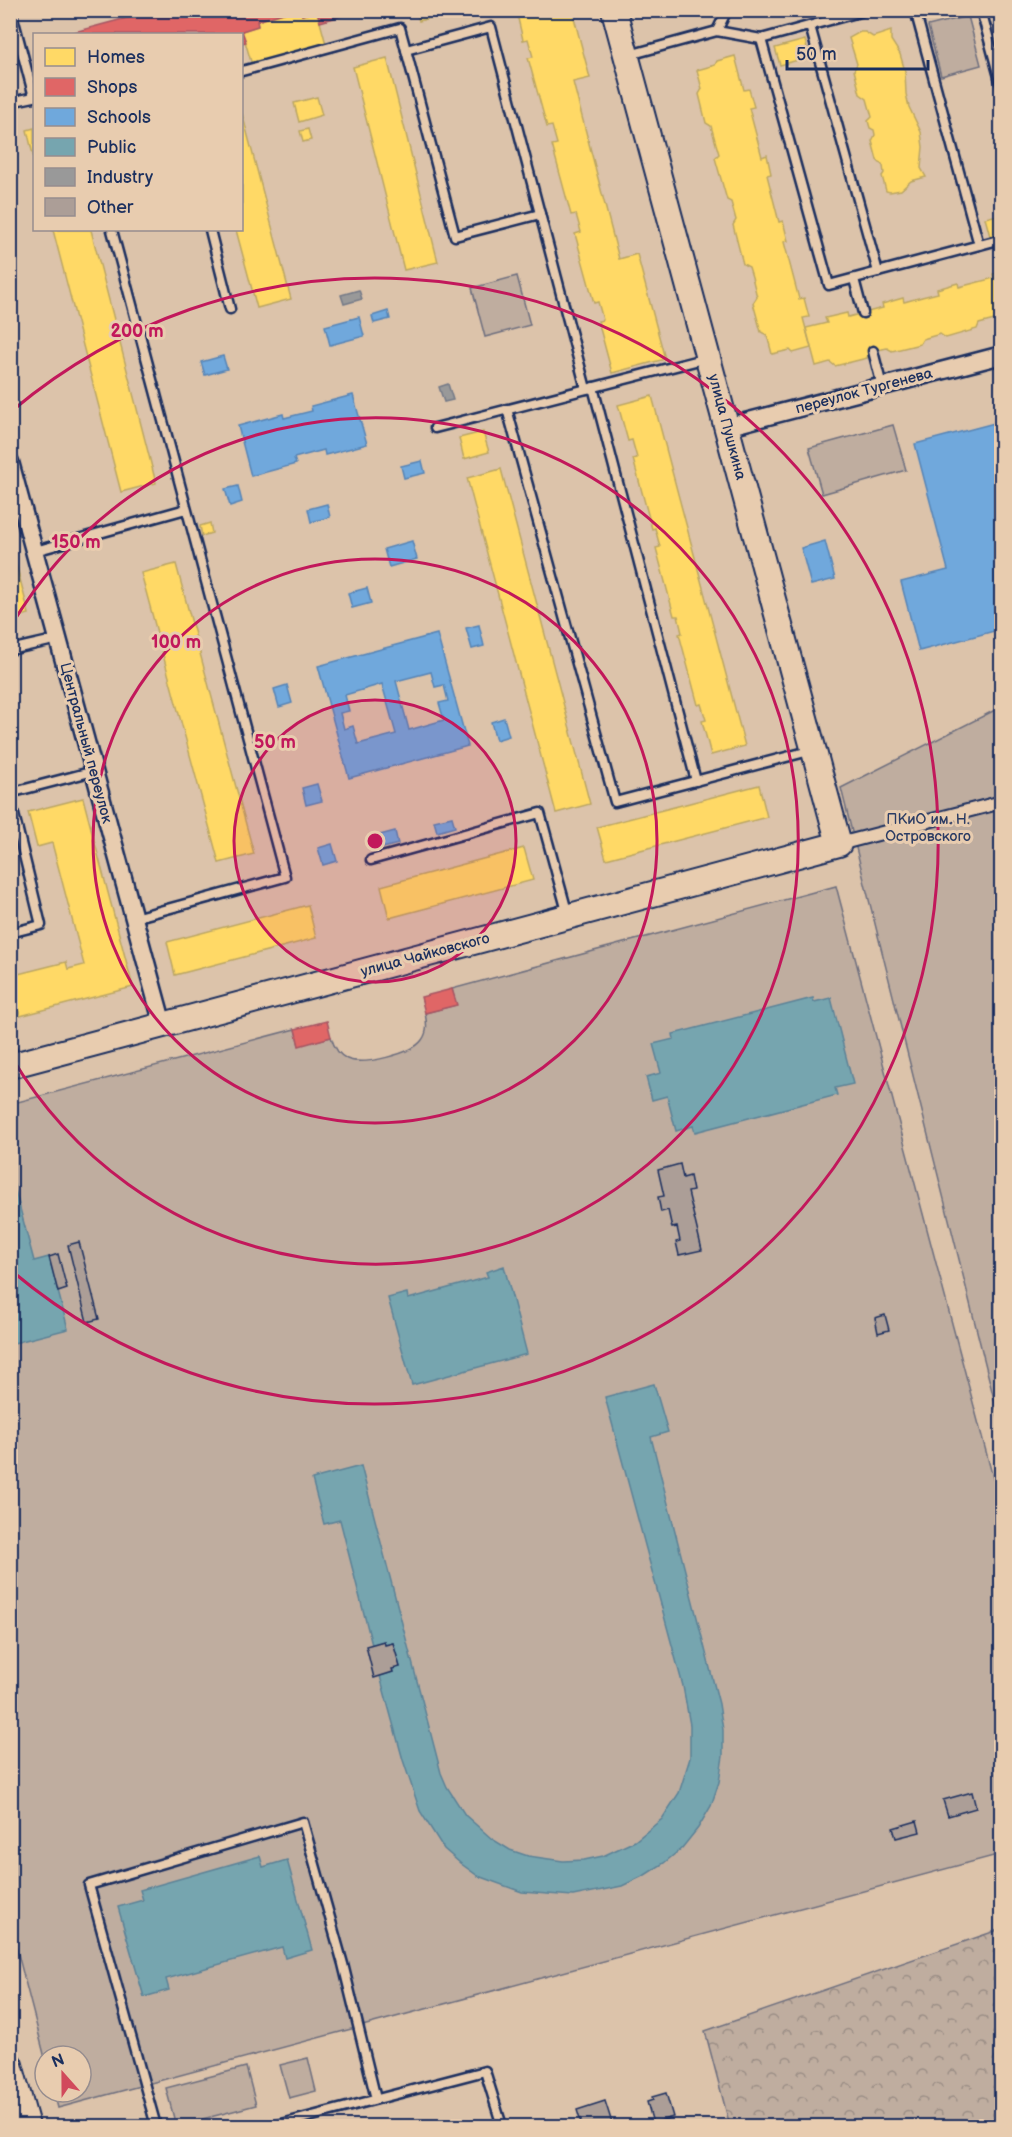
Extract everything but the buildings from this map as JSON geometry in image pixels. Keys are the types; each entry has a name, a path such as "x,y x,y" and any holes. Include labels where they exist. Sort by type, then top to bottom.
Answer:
{"main road":[{"name":"улица Пушкина","path":"614,10 839,844"},
{"name":"улица Чайковского","path":"12,1059 162,1025 839,844"},
{"path":"10,2065 27,2127"}],"street":[{"name":"переулок Тургенева","path":"726,427 1002,355"},
{"name":"Центральный переулок","path":"10,462 162,1025"},
{"path":"839,844 1002,802"}],"lane":[{"path":"11,10 33,93"},
{"path":"717,31 727,10"},
{"path":"626,56 717,31 761,39 867,10"},
{"path":"915,10 980,245"},
{"path":"981,10 1002,88"},
{"path":"810,26 878,272"},
{"path":"406,50 491,27 696,781"},
{"path":"243,71 400,28 455,236 540,214"},
{"path":"761,39 829,285 1002,239"},
{"path":"10,102 33,97"},
{"path":"112,231 285,877 134,918"},
{"path":"210,231 230,309"},
{"path":"854,279 863,313"},
{"path":"873,351 882,386"},
{"path":"435,428 708,357"},
{"path":"507,410 615,802 814,750"},
{"path":"34,551 186,509"},
{"path":"10,650 58,639"},
{"path":"10,793 94,771"},
{"path":"10,798 41,925 10,933"},
{"path":"371,860 540,813 568,917"},
{"path":"156,2127 89,1884 303,1822 343,1964 376,2099"},
{"path":"274,2127 485,2071 502,2127"}],"green space":[{"path":"968,16 981,65 941,76 928,26"},
{"path":"517,276 530,325 485,337 472,288"},
{"path":"893,425 906,470 822,494 809,448"},
{"name":"ПКиО им. Н. Островского","path":"1001,707 1001,1427 841,788"},
{"path":"836,886 1001,1508 1001,1854 93,2099 93,2044 41,2044 11,1927 10,1104 295,1029 299,1045 331,1037 337,1050 347,1059 364,1061 387,1057 408,1050 422,1040 426,1027 425,1013 456,1005 452,989"},
{"path":"1001,1929 1001,2126 730,2126 705,2031"},
{"path":"308,2058 316,2091 289,2098 280,2065"},
{"path":"246,2067 256,2105 176,2126 166,2088"},
{"path":"57,2104 73,2104 58,2108"}]}
